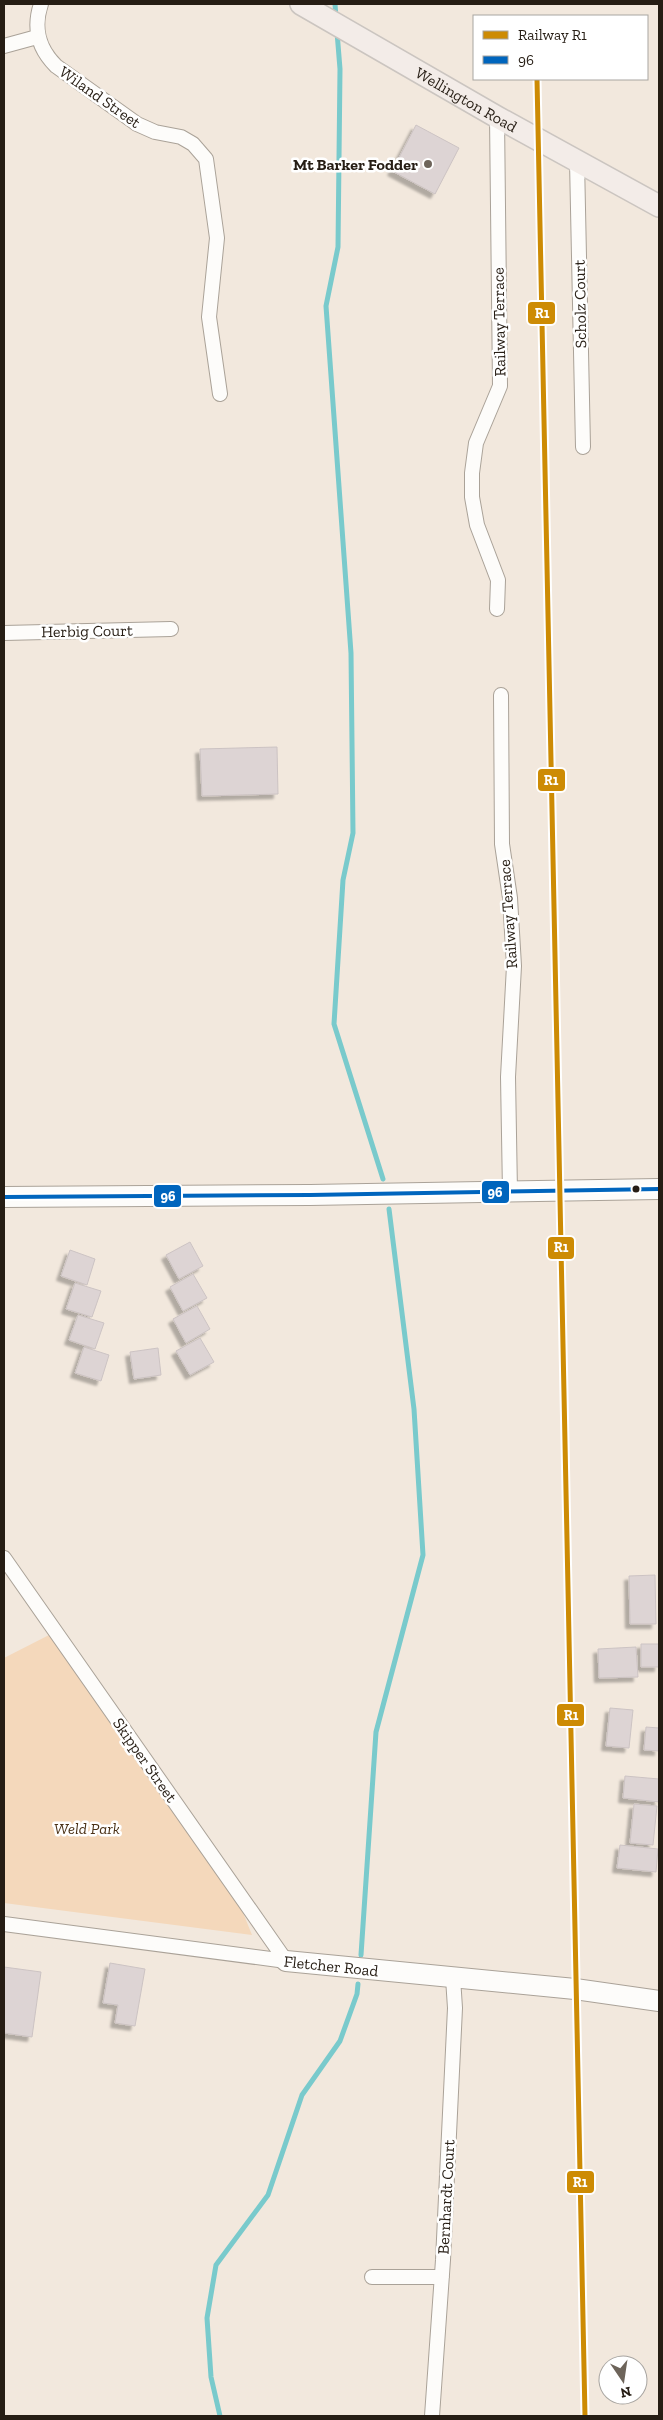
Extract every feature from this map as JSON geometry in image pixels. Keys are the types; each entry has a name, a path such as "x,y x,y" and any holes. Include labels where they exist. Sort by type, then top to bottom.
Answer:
{"main road":[{"name":"Wellington Road","path":"308,8 659,206"},
{"path":"4,1197 659,1190"},
{"name":"Fletcher Road","path":"286,1961 575,1989 659,2001"}],"street":[{"path":"4,46 37,37 38,14 41,4"},
{"name":"Wiland Street","path":"37,37 48,58 56,66 137,124 155,132 181,136 193,144 206,159 217,238 209,317 220,394"},
{"name":"Railway Terrace","path":"497,116 500,386 476,443 472,473 472,498 477,525 498,580 497,609"},
{"name":"Scholz Court","path":"577,161 583,447"},
{"name":"Herbig Court","path":"4,633 171,629"},
{"name":"Railway Terrace","path":"501,695 502,844 510,898 514,966 508,1077 510,1192"},
{"name":"Skipper Street","path":"4,1558 286,1961"},
{"name":"Fletcher Road","path":"4,1924 286,1961"},
{"name":"Bernhardt Court","path":"432,2416 442,2277 455,2008 453,1978"},
{"path":"372,2277 442,2277"}],"green space":[{"name":"Weld Park","path":"53,1633 236,1895 252,1935 4,1903 4,1658"}],"building":[{"path":"416,125 459,148 435,194 392,171"},
{"path":"277,747 278,794 202,796 200,749"},
{"path":"190,1242 203,1266 179,1279 166,1255"},
{"path":"70,1250 95,1259 87,1285 61,1276"},
{"path":"193,1274 207,1298 183,1311 170,1287"},
{"path":"75,1283 101,1291 92,1317 66,1309"},
{"path":"197,1306 210,1329 186,1343 173,1319"},
{"path":"78,1315 104,1323 95,1349 69,1340"},
{"path":"200,1338 214,1362 190,1375 176,1351"},
{"path":"84,1347 109,1355 101,1381 75,1373"},
{"path":"158,1348 161,1375 134,1379 130,1352"},
{"path":"655,1575 656,1624 630,1624 629,1576"},
{"path":"641,1644 659,1644 659,1667 641,1667"},
{"path":"636,1647 638,1677 599,1678 598,1649"},
{"path":"610,1708 633,1710 629,1748 606,1746"},
{"path":"646,1727 659,1728 659,1751 644,1750"},
{"path":"625,1776 659,1779 659,1802 623,1798"},
{"path":"634,1804 657,1806 653,1845 630,1843"},
{"path":"620,1845 658,1849 656,1872 617,1868"},
{"path":"110,1963 145,1969 135,2026 115,2023 118,2005 103,2003"},
{"path":"4,1967 41,1972 32,2037 4,2033"}],"waterway":[{"path":"335,4 336,18"},
{"path":"337,32 340,69 338,247 326,306 351,653 353,833 343,880 334,1024 383,1179"},
{"path":"361,1955 376,1732 423,1555 414,1409 389,1209"},
{"path":"220,2416 211,2377 207,2318 216,2265 268,2195 302,2095 340,2041 357,1994 358,1984"}],"rail line":[{"name":"R1","path":"537,80 585,2416"}],"transit line":[{"name":"96","path":"4,1197 310,1195 659,1189"}],"place":[{"name":"Mt Barker Fodder","path":"428,164"}]}
